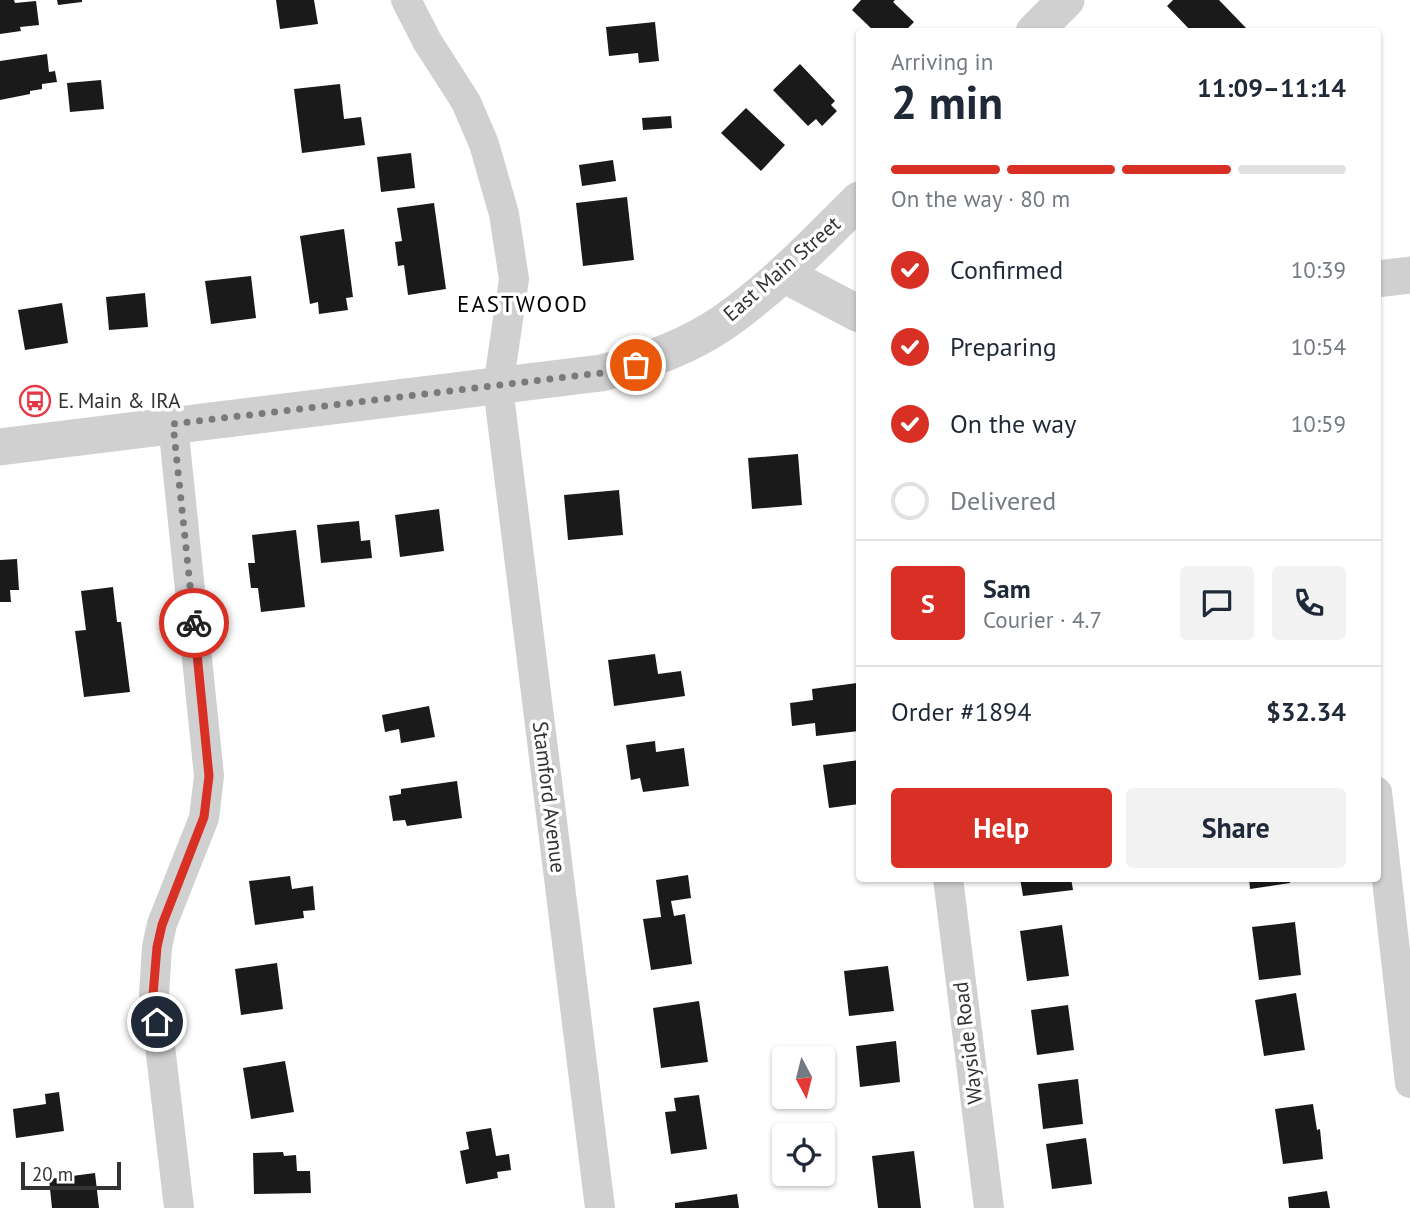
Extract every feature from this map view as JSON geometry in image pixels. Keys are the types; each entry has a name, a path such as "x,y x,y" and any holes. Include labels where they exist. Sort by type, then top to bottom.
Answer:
{"street":[{"name":"Stamford Avenue","path":"406,0 427,41 466,102 484,144 504,214 514,279 498,387 600,1208"},
{"path":"1038,28 1066,0"},
{"name":"East Main Street","path":"0,447 173,424 498,387 601,373 636,365 722,323 783,274 856,203"},
{"path":"783,274 856,312"},
{"path":"1381,279 1410,275"},
{"path":"173,424 209,776 204,817 162,925 153,995 179,1208"},
{"path":"1381,827 1410,1083"},
{"name":"Wayside Road","path":"948,882 989,1208"}],"building":[{"path":"0,0 14,0 15,3 36,1 39,25 20,27 21,31 0,34"},
{"path":"57,0 82,0 82,2 58,5"},
{"path":"276,0 314,0 318,24 280,29"},
{"path":"861,0 895,0 893,2 914,22 908,28 871,28 852,10"},
{"path":"1173,0 1219,0 1246,28 1188,28 1167,6"},
{"path":"655,22 659,61 639,63 638,53 609,56 606,27"},
{"path":"47,54 49,72 55,71 57,82 42,84 42,89 30,91 30,94 0,100 0,61"},
{"path":"800,64 835,101 831,105 837,111 822,126 816,119 808,126 773,90"},
{"path":"101,80 104,109 70,112 67,83"},
{"path":"340,84 344,119 361,117 365,145 302,153 294,89"},
{"path":"746,108 785,145 761,171 721,133"},
{"path":"671,116 672,128 643,130 642,118"},
{"path":"411,153 415,188 381,192 377,157"},
{"path":"613,160 616,181 582,186 579,165"},
{"path":"627,197 634,260 583,266 576,203"},
{"path":"434,203 446,289 408,295 404,265 398,266 395,242 402,241 397,208"},
{"path":"344,229 353,297 346,298 348,310 319,314 318,302 310,304 300,236"},
{"path":"251,276 256,318 211,324 205,281"},
{"path":"145,293 148,327 109,330 106,297"},
{"path":"62,303 68,343 25,350 18,310"},
{"path":"798,454 802,505 752,509 748,458"},
{"path":"619,490 623,535 568,540 564,495"},
{"path":"439,509 444,551 400,557 395,515"},
{"path":"359,521 361,541 370,540 372,558 321,563 317,525"},
{"path":"296,530 305,607 261,612 258,588 251,588 248,563 255,563 252,535"},
{"path":"17,559 19,590 10,590 11,602 0,602 0,560"},
{"path":"113,587 117,622 121,622 130,692 84,697 75,631 86,630 81,591"},
{"path":"655,654 658,674 681,671 685,696 614,706 608,660"},
{"path":"856,683 856,731 816,736 815,723 792,726 790,703 813,700 812,689"},
{"path":"429,706 435,737 401,743 399,729 385,732 382,715"},
{"path":"655,741 656,752 684,748 689,786 643,792 640,778 631,780 626,745"},
{"path":"856,760 856,804 829,808 823,765"},
{"path":"457,781 462,818 407,826 405,820 393,821 389,796 401,794 401,789"},
{"path":"688,875 691,898 671,901 674,916 685,914 692,964 651,970 643,919 661,917 656,880"},
{"path":"290,876 292,889 313,886 315,910 303,911 304,918 255,925 249,881"},
{"path":"1021,882 1072,882 1073,890 1023,896"},
{"path":"1249,882 1290,882 1290,883 1250,889"},
{"path":"1295,922 1301,975 1259,980 1252,927"},
{"path":"1062,925 1069,976 1027,981 1020,931"},
{"path":"277,963 283,1009 241,1015 235,969"},
{"path":"888,966 894,1011 849,1016 844,971"},
{"path":"1296,993 1305,1050 1264,1056 1255,1000"},
{"path":"699,1001 708,1062 661,1068 653,1008"},
{"path":"1068,1005 1074,1050 1037,1055 1031,1010"},
{"path":"896,1041 900,1082 860,1087 856,1046"},
{"path":"285,1061 294,1112 251,1119 243,1068"},
{"path":"1078,1079 1083,1124 1043,1129 1038,1084"},
{"path":"59,1092 64,1131 16,1138 13,1109 46,1104 45,1094"},
{"path":"699,1095 707,1149 671,1154 665,1112 676,1111 674,1098"},
{"path":"1313,1104 1317,1130 1320,1129 1323,1159 1283,1164 1275,1109"},
{"path":"491,1128 496,1156 509,1154 511,1170 497,1172 498,1178 466,1184 460,1151 469,1149 466,1132"},
{"path":"1086,1138 1092,1184 1052,1189 1046,1144"},
{"path":"914,1151 921,1208 878,1208 872,1156"},
{"path":"283,1152 284,1156 296,1155 297,1171 310,1171 311,1193 254,1194 253,1153"},
{"path":"95,1173 99,1208 52,1208 49,1179"},
{"path":"1327,1191 1330,1208 1289,1208 1288,1197"},
{"path":"737,1194 739,1208 675,1208 675,1203"}],"way so far":[{"path":"194,623 173,424 498,387 601,373 636,365"}],"place":[{"name":"E. Main & IRA","path":"35,401"}],"district":[{"name":"EASTWOOD","path":"523,304"}],"route":[{"path":"157,1022 153,995 157,947 162,925 204,817 209,776 194,623"}]}
